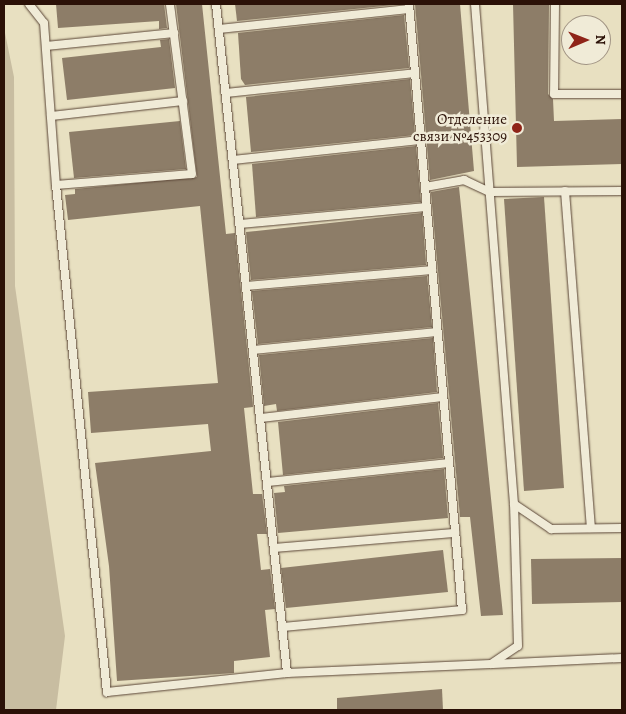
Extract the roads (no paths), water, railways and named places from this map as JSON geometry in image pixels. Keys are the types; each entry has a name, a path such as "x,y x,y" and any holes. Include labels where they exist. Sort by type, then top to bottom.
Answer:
{"lane":[{"path":"29,4 44,23 56,186 107,692 286,673 622,658"},
{"path":"56,186 192,174 170,4"},
{"path":"216,4 275,548 286,673"},
{"path":"475,4 514,504 518,646 491,664"},
{"path":"555,4 554,94 622,94"},
{"path":"219,29 409,6 462,610 283,627"},
{"path":"46,46 174,33"},
{"path":"226,93 415,73"},
{"path":"51,116 182,101"},
{"path":"233,160 420,140"},
{"path":"425,187 464,180 490,192 622,191"},
{"path":"565,191 591,528"},
{"path":"240,224 426,207"},
{"path":"246,286 432,270"},
{"path":"253,350 437,332"},
{"path":"260,418 443,397"},
{"path":"268,482 449,464"},
{"path":"514,504 551,529 622,528"},
{"path":"275,548 455,533"}],"place":[{"name":"Отделение связи №453309","path":"517,128"}]}
